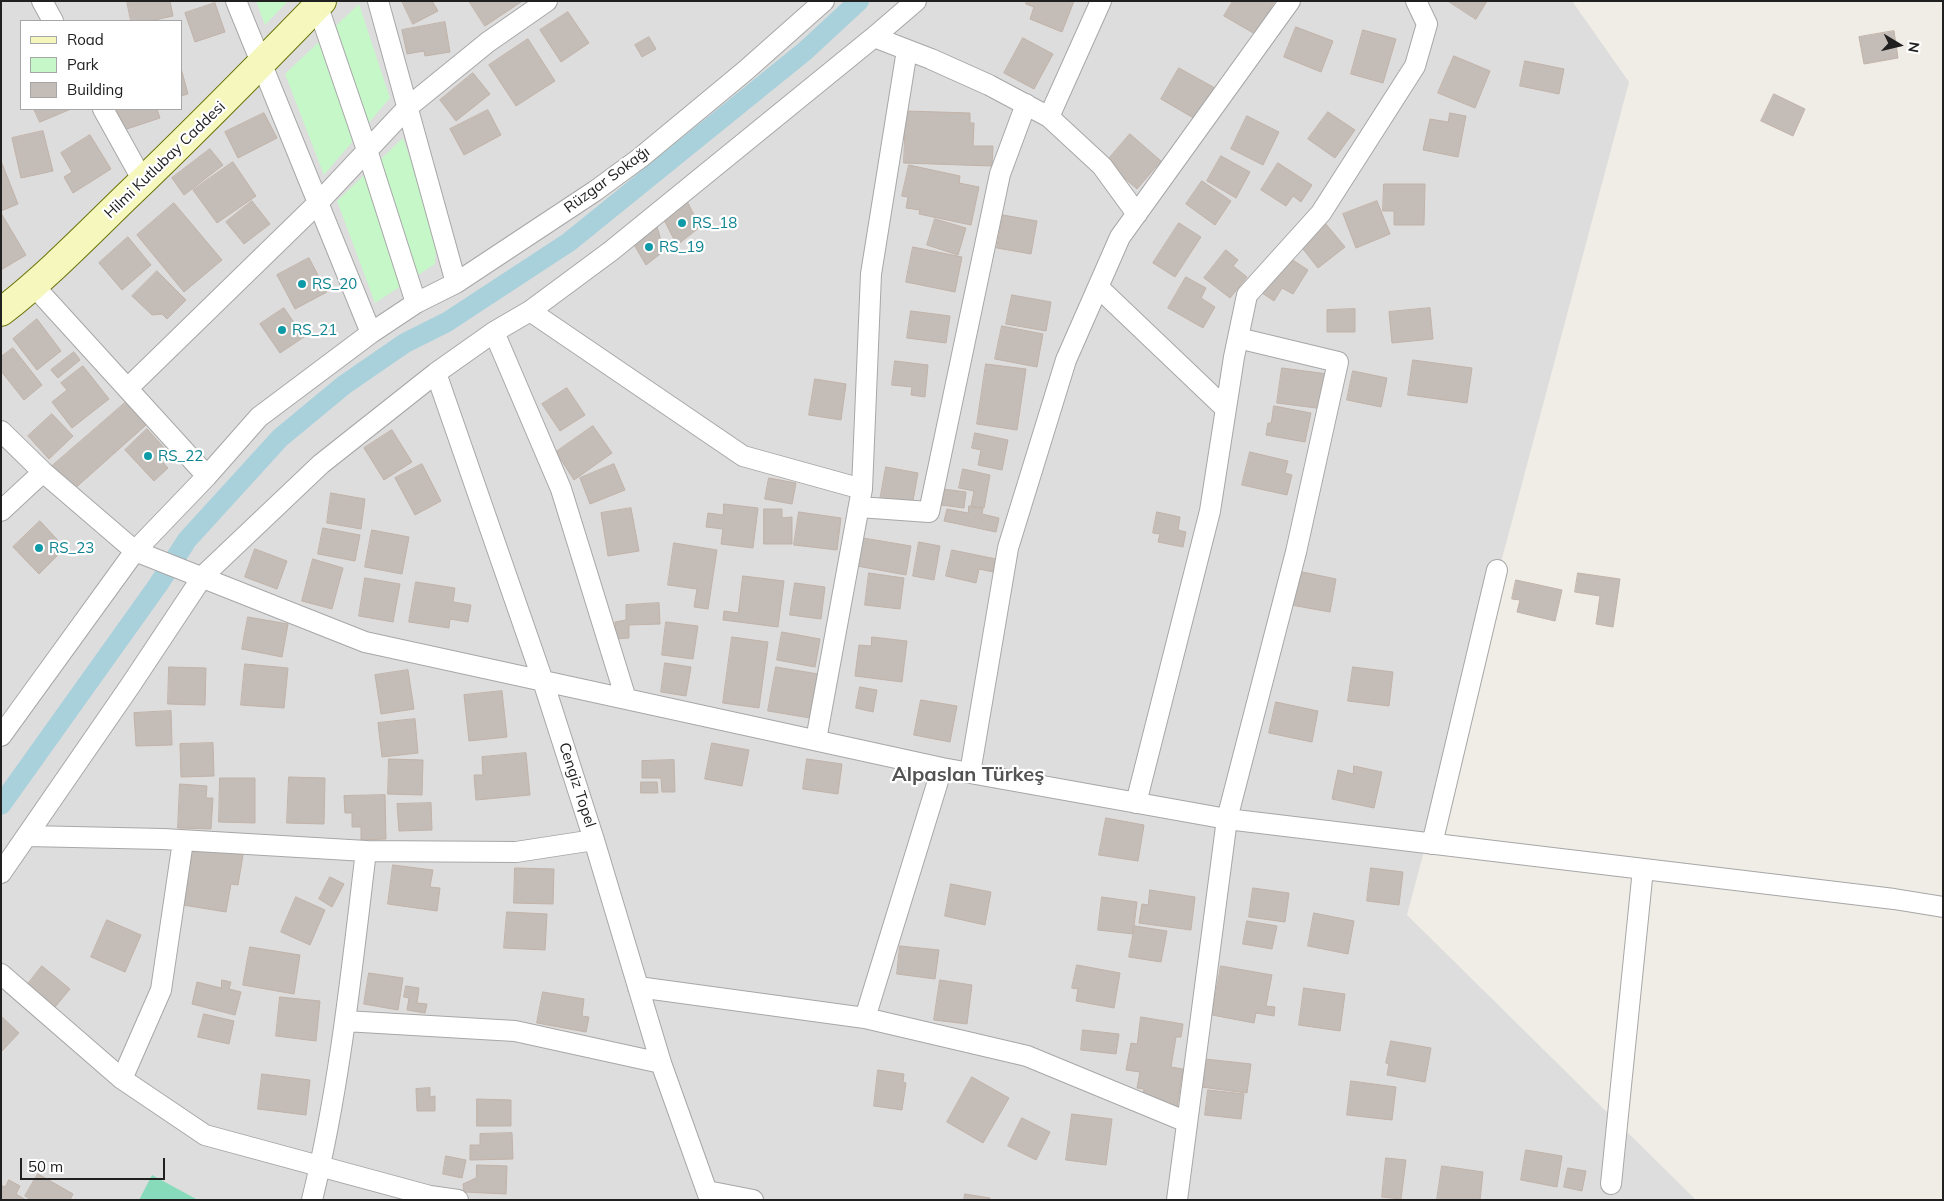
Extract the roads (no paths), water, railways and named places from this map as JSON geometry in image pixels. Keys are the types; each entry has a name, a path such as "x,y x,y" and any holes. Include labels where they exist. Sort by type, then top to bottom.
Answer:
{"street":[{"path":"42,1 52,20"},
{"path":"236,1 370,333"},
{"path":"378,1 456,283"},
{"path":"128,388 318,203 408,107 488,42 547,1"},
{"name":"Rüzgar Sokağı","path":"1,736 135,551 207,476 259,417 370,333 416,303 456,283 595,191 640,158 745,71 824,1"},
{"path":"1,873 28,836 203,576 321,464 436,373 494,332 530,310 611,251 916,1"},
{"path":"1049,116 1101,1"},
{"path":"970,773 1008,548 1066,360 1120,237 1290,1"},
{"path":"1136,803 1210,510 1246,296 1321,213 1415,66 1427,24 1416,1"},
{"path":"318,3 416,303"},
{"name":"Hilmi Kutlubay Caddesi","path":"1,312 34,286 144,181 261,65 318,3"},
{"path":"874,37 989,85 1049,116 1102,166 1137,214"},
{"path":"816,740 861,498 871,274 907,50"},
{"path":"530,310 743,456 861,498 929,512 1000,174 1026,104"},
{"path":"104,110 144,181"},
{"path":"34,286 207,476"},
{"path":"1098,287 1226,409"},
{"path":"494,332 561,489 626,699"},
{"path":"1177,1200 1227,819 1296,552 1338,362 1238,338"},
{"name":"Cengiz Topel","path":"436,373 544,681 661,1063 708,1195"},
{"path":"1,431 43,472 135,551 203,576 365,642 942,768 1227,819 1894,899 1943,907"},
{"path":"1,512 43,472"},
{"path":"1432,844 1497,570"},
{"path":"865,1018 942,768"},
{"path":"28,836 183,841 366,851 516,852 594,840"},
{"path":"122,1079 161,990 183,841"},
{"path":"312,1200 320,1167 345,1022 366,851"},
{"path":"1611,1184 1643,869"},
{"path":"1,974 122,1079 205,1135 430,1196 458,1200"},
{"path":"638,987 865,1018 1027,1056 1187,1122"},
{"path":"345,1022 515,1031 661,1063"},
{"path":"708,1195 753,1200"}],"waterway":[{"path":"1,805 158,585 187,540 280,438 344,385 405,343 447,322 569,242 805,51 859,1"}],"place":[{"name":"RS_18","path":"682,223"},
{"name":"RS_19","path":"649,247"},
{"name":"RS_20","path":"302,284"},
{"name":"RS_21","path":"282,330"},
{"name":"RS_22","path":"148,456"},
{"name":"RS_23","path":"39,548"}],"district":[{"name":"Alpaslan Türkeş","path":"968,775"}]}
